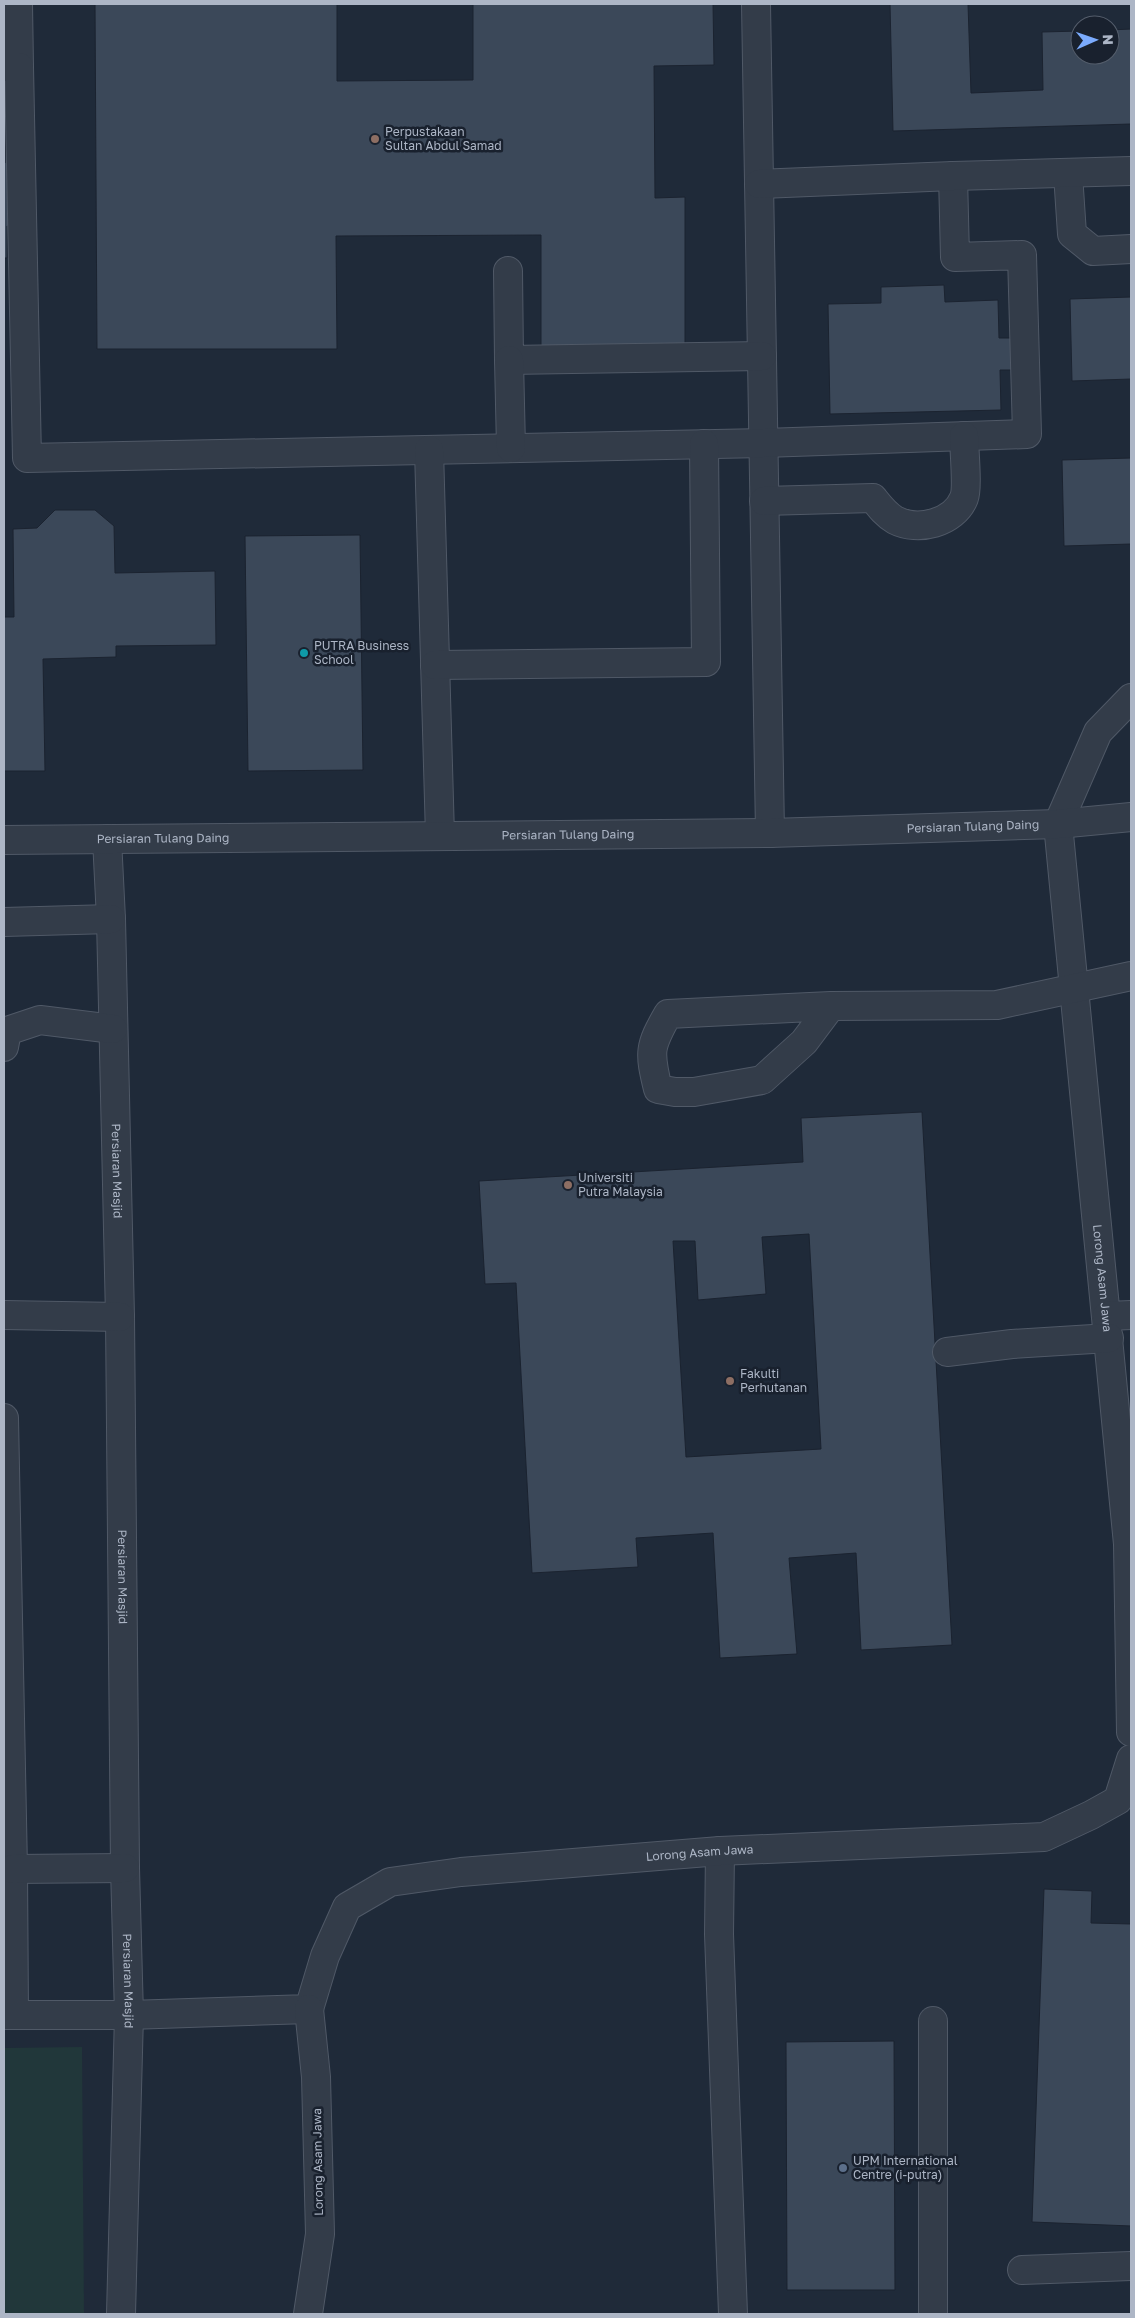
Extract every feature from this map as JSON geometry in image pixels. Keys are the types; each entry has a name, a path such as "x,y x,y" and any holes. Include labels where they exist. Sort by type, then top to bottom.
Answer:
{"street":[{"path":"18,4 12,67 28,458 764,443 1027,434 1022,255 955,256 953,176"},
{"path":"756,4 770,834"},
{"path":"759,184 1131,171"},
{"path":"1068,174 1072,234 1093,250 1131,249"},
{"path":"508,271 511,448"},
{"path":"509,360 762,356"},
{"path":"764,501 873,498 883,511 896,520 910,525 926,525 938,522 959,507 965,496 964,436"},
{"path":"435,665 706,662 704,444"},
{"path":"429,450 440,836"},
{"path":"1058,824 1098,732 1131,698"},
{"name":"Persiaran Tulang Daing","path":"4,840 770,834 1058,824 1131,817"},
{"name":"Lorong Asam Jawa","path":"1058,824 1075,988 1115,1323 1128,1544 1131,1732"},
{"name":"Persiaran Masjid","path":"107,838 111,919 120,1317 125,1868 129,2015 121,2314"},
{"path":"4,922 111,919"},
{"path":"831,1006 804,1042 762,1080 694,1092 675,1092 658,1089 652,1065 652,1041 668,1014 831,1006 997,1005 1131,976"},
{"path":"4,1047 7,1031 40,1020 113,1029"},
{"path":"4,1315 120,1317"},
{"path":"947,1352 1012,1344 1115,1323"},
{"path":"4,1418 13,1869 9,2015 129,2015 309,2009"},
{"name":"Lorong Asam Jawa","path":"308,2314 320,2234 316,2077 309,2009 324,1956 347,1906 390,1882 461,1872 720,1851 1044,1837 1091,1816 1118,1800 1131,1759"},
{"path":"720,1851 719,1934 733,2314"},
{"path":"13,1869 125,1868"},
{"path":"933,2021 933,2314"},
{"path":"1022,2270 1131,2266"}],"green space":[{"path":"82,2047 84,2314 4,2314 4,2048"}],"building":[{"name":"Perpustakaan Sultan Abdul Samad","path":"95,4 337,4 337,81 473,80 473,4 713,4 714,65 654,66 655,198 685,197 685,348 541,348 541,235 336,236 337,349 97,349"},
{"path":"890,4 968,4 971,93 1043,90 1042,32 1070,31 1070,65 1120,65 1120,30 1131,29 1131,124 893,131"},
{"path":"4,100 6,163 23,163 23,226 7,226 7,258 4,258"},
{"path":"944,285 945,302 998,300 999,338 1014,338 1015,370 1000,370 1001,410 830,414 828,304 881,303 881,287"},
{"path":"1131,297 1131,379 1072,381 1070,299"},
{"path":"1131,458 1131,544 1064,546 1062,460"},
{"path":"55,510 95,510 114,526 115,573 215,571 216,645 116,646 116,657 43,659 45,771 4,771 4,617 14,617 13,529 37,528"},
{"name":"PUTRA Business School","path":"360,535 363,770 248,771 245,536"},
{"name":"Fakulti Perhutanan","path":"922,1112 952,1645 861,1650 856,1553 789,1558 797,1654 720,1658 713,1533 636,1538 638,1567 532,1573 516,1283 485,1284 479,1181 803,1162 801,1118","holes":["809,1234 821,1449 686,1457 673,1241 695,1241 698,1300 766,1294 762,1237"]},
{"path":"1044,1889 1092,1891 1091,1923 1131,1924 1131,2226 1032,2222"},
{"path":"894,2041 895,2290 787,2290 786,2042"}],"place":[{"name":"Perpustakaan Sultan Abdul Samad","path":"375,139"},
{"name":"PUTRA Business School","path":"304,653"},
{"name":"Universiti Putra Malaysia","path":"568,1185"},
{"name":"Fakulti Perhutanan","path":"730,1381"},
{"name":"UPM International Centre (i-putra)","path":"843,2168"}]}
